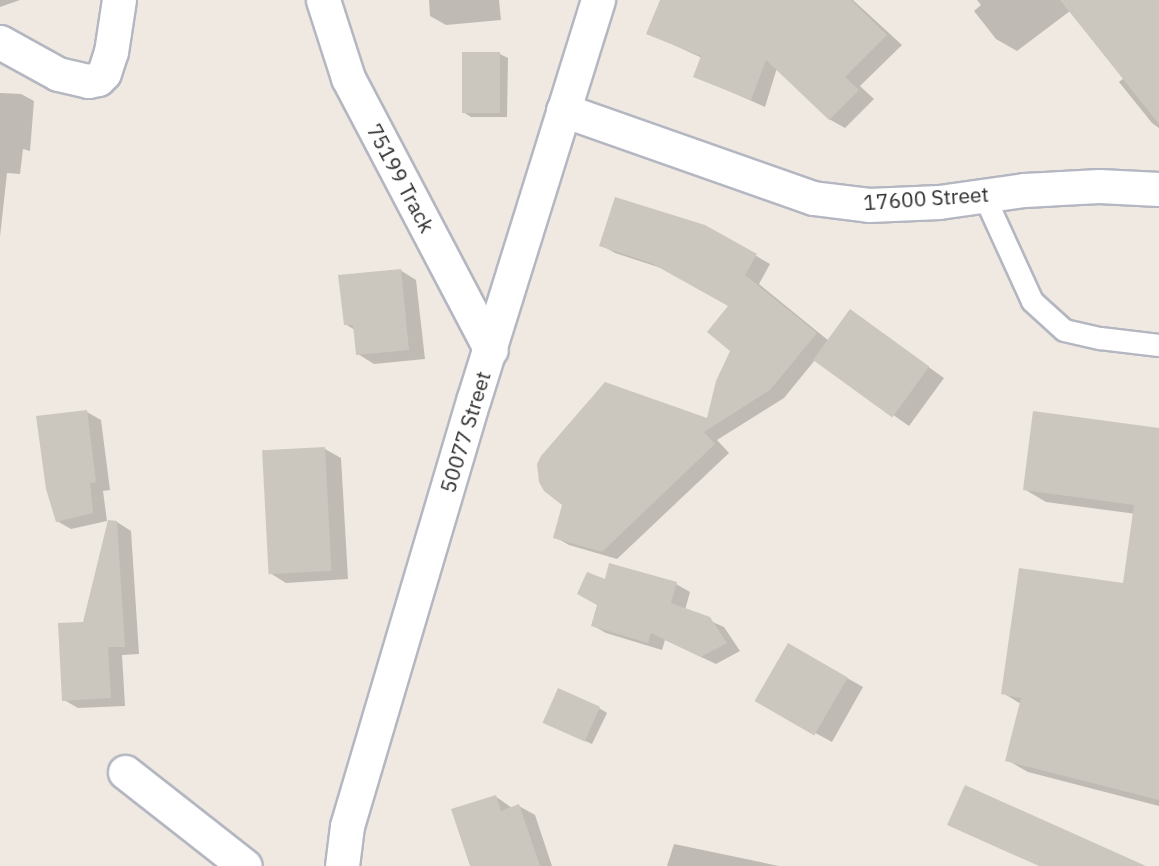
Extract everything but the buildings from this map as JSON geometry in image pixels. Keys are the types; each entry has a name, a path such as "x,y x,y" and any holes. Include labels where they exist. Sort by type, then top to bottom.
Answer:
{"street":[{"path":"0,42 58,74 88,81 98,79 104,73 111,52 119,0"},
{"name":"75199 Track","path":"323,0 348,78 491,350"},
{"name":"50077 Street","path":"342,866 346,826 598,0"},
{"name":"17600 Street","path":"563,110 813,198 869,205 939,202 1024,190 1099,186 1159,189"},
{"path":"125,772 245,866"}],"lane":[{"path":"984,196 1032,301 1064,330 1100,338 1159,345"}]}
